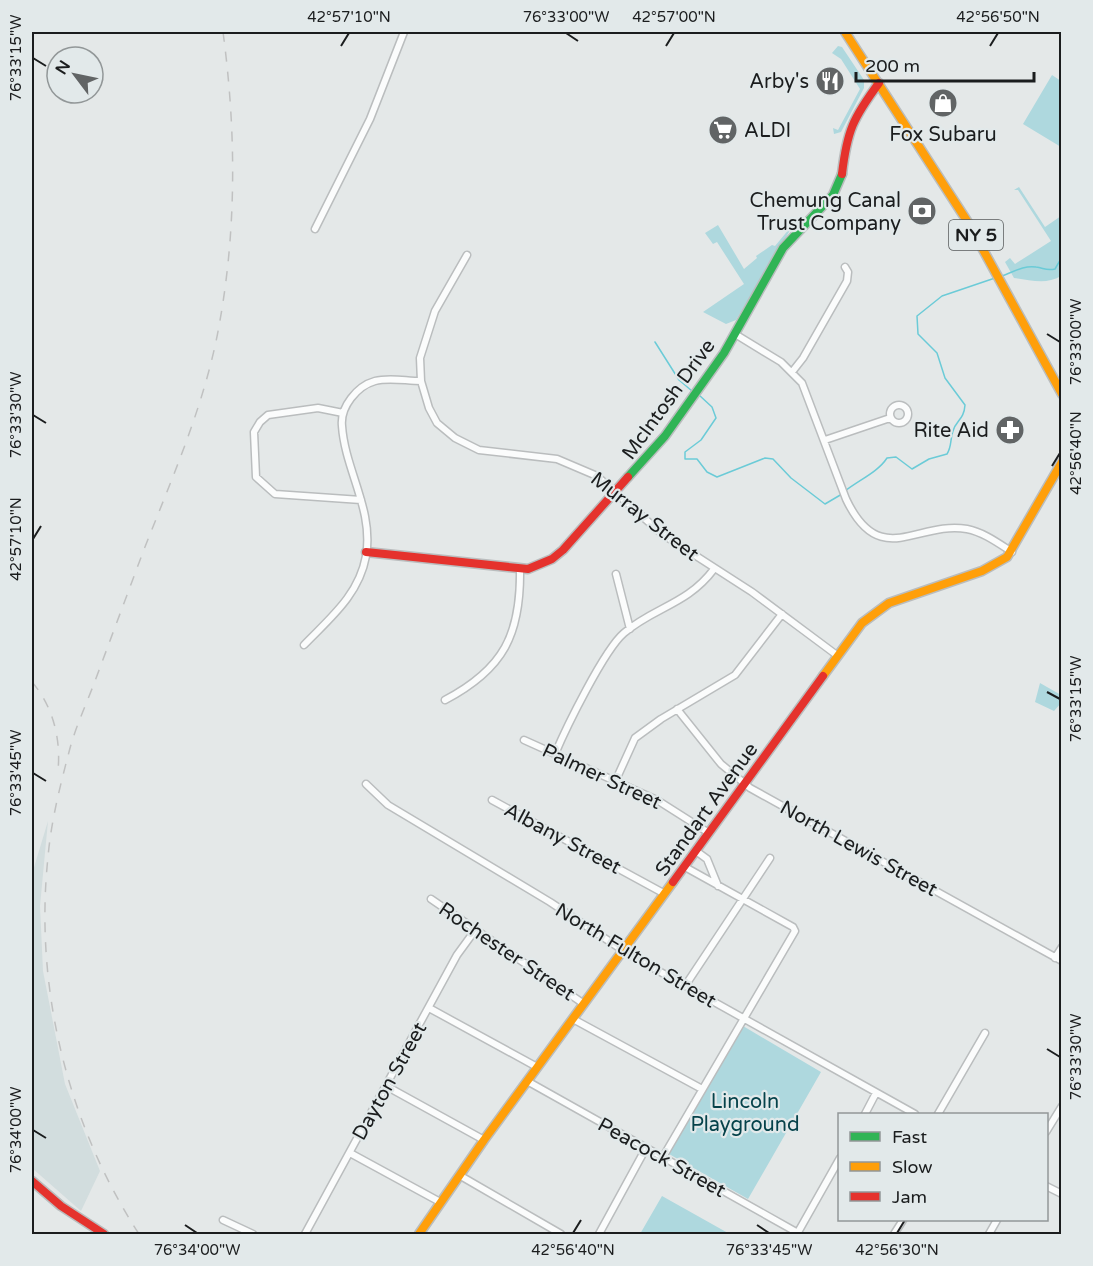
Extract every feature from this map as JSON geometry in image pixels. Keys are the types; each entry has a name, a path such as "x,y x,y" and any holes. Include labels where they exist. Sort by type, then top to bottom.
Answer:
{"main road":[{"name":"NY 5","path":"845,32 969,224 1062,394"},
{"name":"McIntosh Drive","path":"366,552 520,568 537,566 552,559 616,492 688,406 735,334 783,248 833,195 842,175 846,139 857,112 879,83"},
{"name":"Standart Avenue","path":"419,1234 484,1140 862,623 884,606 982,571 1002,561 1012,552 1062,462"},
{"path":"32,1181 61,1206 104,1234"}],"street":[{"path":"315,229 370,119 404,32"},
{"name":"Murray Street","path":"467,255 435,311 420,358 421,381 434,418 465,445 489,453 536,456 565,461 597,476 663,534 782,614 838,656"},
{"path":"792,372 803,358 847,281 848,272 845,267"},
{"path":"735,334 792,372 807,394 848,503 858,520 869,530 882,536 901,538 967,529 1012,552"},
{"path":"304,645 334,616 352,593 366,552 367,530 343,433 343,413 354,395 374,381 421,381"},
{"path":"343,413 318,408 268,415 254,432 256,477 275,494 361,500"},
{"path":"825,440 890,418"},
{"path":"445,700 482,676 504,652 518,615 520,568"},
{"path":"555,754 608,654 630,629 690,594 714,569"},
{"path":"616,574 630,629"},
{"path":"615,782 635,738 677,709 735,675 782,614"},
{"name":"North Lewis Street","path":"677,709 709,751 744,784 1058,960"},
{"name":"Palmer Street","path":"524,740 677,811 709,833"},
{"name":"North Fulton Street","path":"366,784 388,805 540,896 622,951 913,1113"},
{"name":"Albany Street","path":"492,800 664,894"},
{"path":"696,851 707,859 718,886"},
{"path":"685,986 770,858"},
{"path":"663,1157 795,929 685,867"},
{"name":"Rochester Street","path":"431,899 584,1004"},
{"name":"Dayton Street","path":"305,1234 461,948 476,929"},
{"path":"1058,960 1062,947"},
{"path":"429,1008 537,1067"},
{"path":"573,1019 702,1089"},
{"path":"939,1113 985,1033"},
{"name":"Peacock Street","path":"527,1081 798,1234"},
{"path":"386,1086 484,1140"},
{"path":"866,1113 876,1093"},
{"path":"1048,1130 1062,1106"},
{"path":"599,1234 646,1148"},
{"path":"350,1153 440,1203"},
{"path":"798,1234 838,1162"},
{"path":"459,1175 561,1234"},
{"path":"1048,1187 1062,1194"},
{"path":"223,1220 253,1234"},
{"path":"894,1234 902,1221"}],"shaded area":[{"path":"48,821 40,906 43,971 65,1084 100,1171 81,1211 32,1168 32,874"}],"green space":[{"path":"838,46 842,47 864,80 864,88 841,132 834,134 833,128 838,130 860,89 841,59 832,53"},
{"path":"1052,75 1061,81 1061,147 1023,124"},
{"path":"1019,187 1045,227 1061,216 1061,276 1055,279 1038,281 1014,278 1005,262 1010,258 1015,264 1051,241 1018,190 1014,190"},
{"path":"795,222 736,320 726,324 703,312 744,284 717,242 713,244 705,233 718,225 744,269 757,258 756,256 772,245 775,246"},
{"path":"1040,683 1061,695 1061,703 1054,711 1035,702"},
{"name":"Lincoln Playground","path":"743,1026 821,1072 748,1199 669,1154"},
{"path":"662,1196 728,1233 640,1234"}],"waterway":[{"path":"1002,276 1027,267 1055,269 1062,257"},
{"path":"845,491 873,472 887,458 896,457 912,469 929,459 947,454 954,427 963,414 965,405 945,378 937,353 918,334 917,316 942,296 995,278"},
{"path":"655,342 679,380 692,391"},
{"path":"699,395 712,407 716,418 701,440 685,452 685,459 697,459 707,472 717,477 765,458 773,459 791,478 825,504 842,494"}],"railway":[{"path":"139,1234 114,1192 93,1148 75,1101 62,1054 52,1005 46,956 45,906 48,857 56,804 74,734 187,440 213,355 225,289 232,215 232,142 223,32"},
{"path":"32,682 45,702 54,723 59,758 58,770"}],"traffic: fast":[{"path":"628,477 665,436 724,353 783,248 833,195 842,174"}],"traffic: slow":[{"path":"845,32 969,224 1062,394"},
{"path":"823,676 862,623 889,603 982,571 1007,557 1062,462"},
{"path":"419,1234 484,1140 673,882"}],"traffic: jam":[{"path":"842,174 846,147 857,116 879,83"},
{"path":"366,552 528,569 552,559 563,550 628,477"},
{"path":"673,882 823,676"},
{"path":"32,1181 61,1206 104,1234"}],"place":[{"name":"Arby's","path":"830,81"},
{"name":"Fox Subaru","path":"943,103"},
{"name":"ALDI","path":"723,130"},
{"name":"Chemung Canal Trust Company","path":"922,211"},
{"name":"Rite Aid","path":"1010,430"}]}
